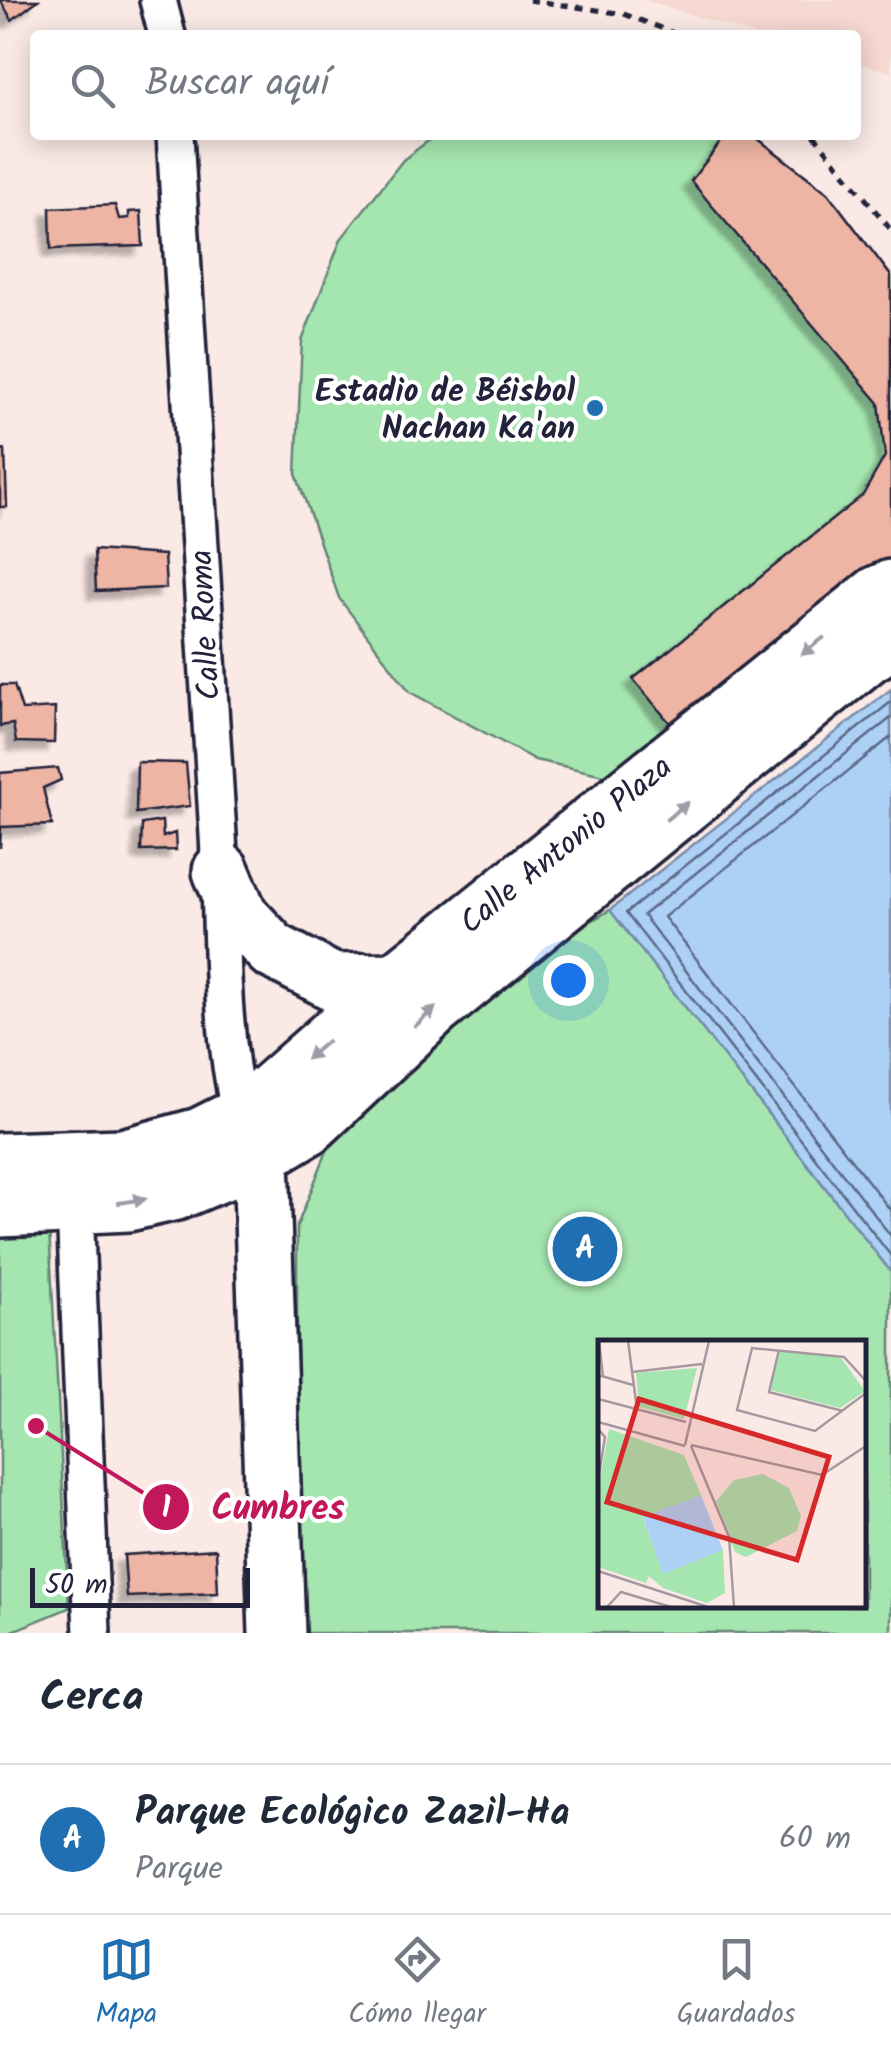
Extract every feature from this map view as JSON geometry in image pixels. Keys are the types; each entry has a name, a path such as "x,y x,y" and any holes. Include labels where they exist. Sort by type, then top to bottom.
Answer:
{"main road":[{"name":"Calle Antonio Plaza","path":"0,1208 128,1202 176,1192 251,1135 396,981 863,606 891,588"},
{"name":"Calle Antonio Plaza","path":"0,1161 123,1157 200,1136 251,1135 308,1127 434,1009 852,668 891,641"},
{"path":"221,871 240,916 272,950 333,982 396,981"},
{"path":"251,1135 276,1633"}],"street":[{"path":"158,0 166,30"},
{"name":"Calle Roma","path":"175,140 221,871 223,1007 230,1072 251,1135"},
{"path":"74,1206 85,1630"}],"path":[{"path":"528,0 624,14 666,30"},
{"path":"818,140 891,230"}],"shaded area":[{"path":"645,0 891,0 891,72 861,64 861,30 739,30"}],"green space":[{"name":"Estadio de Béisbol Nachan Ka'an","path":"429,140 759,140 828,193 891,276 891,572 622,779 535,760 410,692 339,598 296,474 302,341 341,239 403,160"},
{"path":"610,910 891,1272 891,1633 304,1633 297,1458 297,1226 331,1141 507,971"},
{"path":"49,1228 69,1608 0,1633 0,1230"}],"water":[{"path":"891,689 891,1272 610,910"}],"building":[{"path":"0,0 38,0 12,20"},
{"path":"722,140 759,140 828,193 891,276 891,572 680,735 633,679 863,495 885,456 879,403 691,181"},
{"path":"115,205 119,219 129,218 129,212 141,211 143,246 51,249 50,208"},
{"path":"5,450 7,507 0,507 0,451"},
{"path":"94,550 164,555 166,588 96,591"},
{"path":"0,685 14,685 22,710 55,708 54,743 16,742 13,724 0,726"},
{"path":"137,762 186,763 190,806 136,813"},
{"path":"58,768 61,780 43,788 52,825 1,827 0,848 0,773"},
{"path":"162,821 163,837 175,833 176,850 141,851 142,824"},
{"path":"216,1549 218,1593 127,1597 124,1555"}],"place":[{"name":"Estadio de Béisbol Nachan Ka'an","path":"595,408"},
{"name":"Parque Ecológico Zazil-Ha","path":"585,1249"},
{"name":"Cumbres","path":"36,1426"}]}
